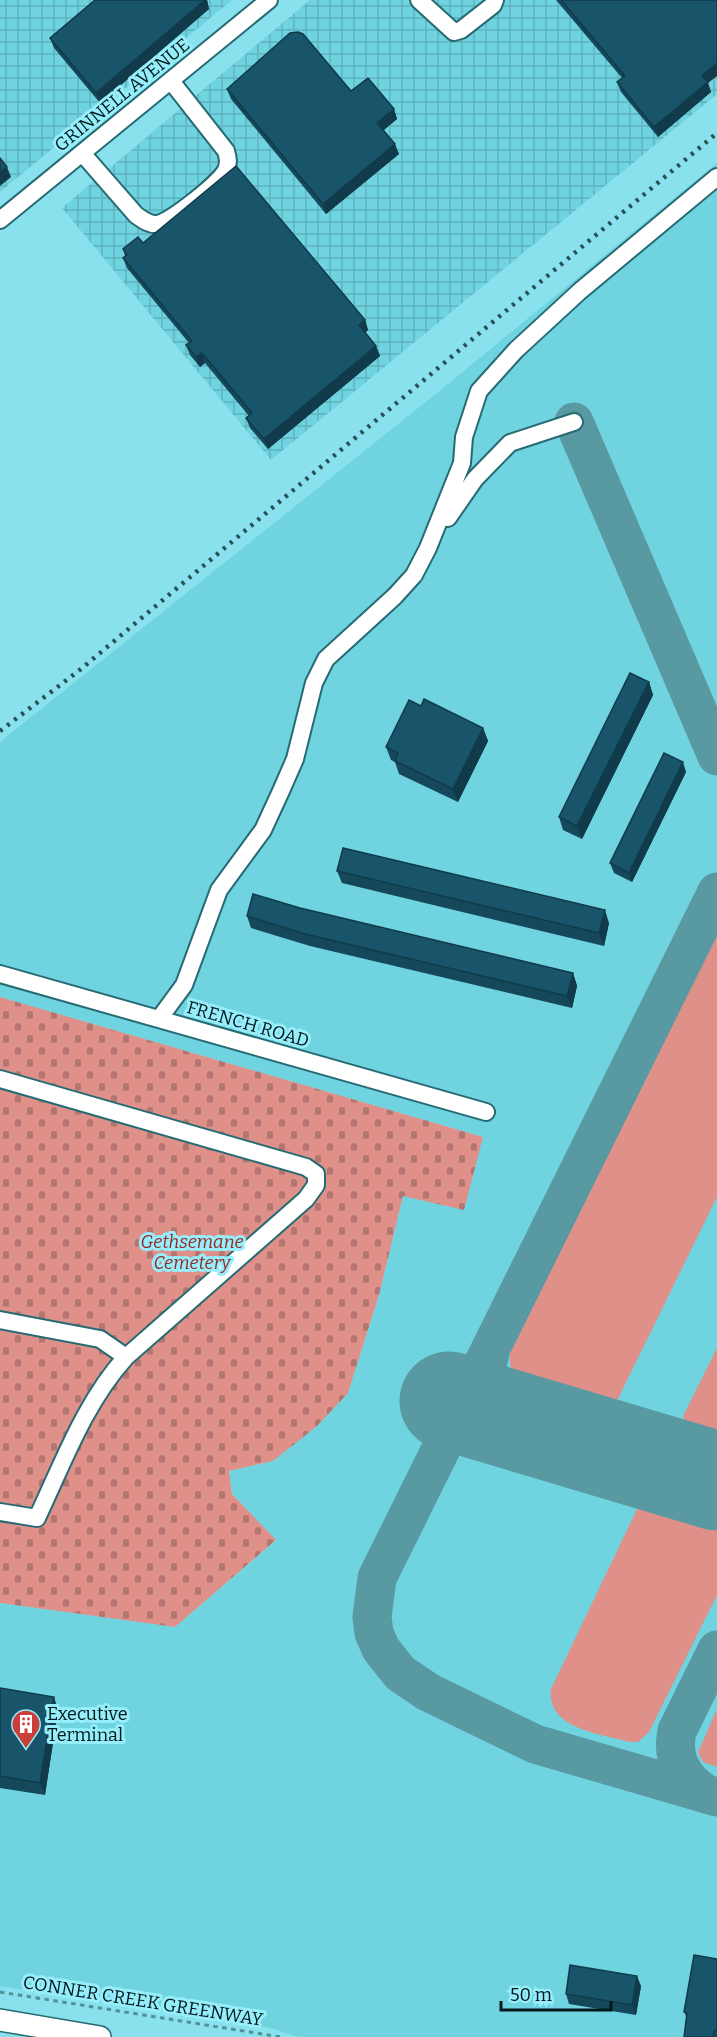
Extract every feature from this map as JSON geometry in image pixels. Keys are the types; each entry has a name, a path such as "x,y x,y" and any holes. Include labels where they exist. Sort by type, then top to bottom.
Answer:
{"main road":[{"path":"1,2022 100,2037"}],"street":[{"name":"GRINNELL AVENUE","path":"0,220 269,0"},
{"path":"419,0 454,32 466,27 493,6 495,0"},
{"path":"82,153 136,215 146,222 157,224 170,219 217,181 226,170 228,160 226,152 171,81"},
{"path":"428,548 462,463 464,437 479,391 516,350 580,291 717,177"},
{"path":"159,1019 184,985 219,890 263,830 296,759 314,683 326,659 395,596 414,574 428,548 475,479 510,443 574,422"},
{"name":"FRENCH ROAD","path":"0,974 486,1112"},
{"path":"0,1080 306,1167 315,1174 316,1185 306,1199 126,1357 108,1377 88,1410 37,1518 0,1512"},
{"path":"0,1320 100,1339 126,1357"}],"path":[{"name":"CONNER CREEK GREENWAY","path":"0,1992 281,2037"}],"shaded area":[{"path":"0,0 232,0 0,192"},
{"path":"310,0 717,0 717,94 271,460 62,208"},
{"path":"717,163 717,2037 298,2037 271,2028 0,1986 0,1603 175,1627 276,1541 232,1494 229,1471 273,1461 348,1393 379,1295 403,1196 483,1137 0,997 0,742 442,389"}],"green space":[{"path":"717,932 717,1197 611,1413 531,1390 519,1382 512,1371 510,1352 512,1345"},
{"name":"Gethsemane Cemetery","path":"0,997 483,1137 464,1210 403,1196 379,1295 348,1393 317,1426 273,1461 229,1471 232,1494 276,1540 175,1627 0,1603"},
{"path":"717,1348 717,1443 690,1436 683,1416"},
{"path":"663,1498 717,1515 717,1595 649,1732 638,1742 630,1742 591,1732 566,1721 557,1713 552,1702 551,1689 638,1507"},
{"path":"717,1709 717,1767 703,1762 698,1752"}],"building":[{"path":"95,0 205,0 96,93 50,38"},
{"path":"561,0 717,0 717,63 702,76 708,82 654,127 617,82 625,76"},
{"path":"290,33 303,34 351,91 368,78 394,109 377,123 395,144 323,204 227,89"},
{"path":"0,158 7,167 0,173"},
{"path":"236,166 365,320 359,325 376,346 264,439 246,418 252,413 202,353 196,357 186,345 192,341 123,258 127,255 123,249 138,237 143,243"},
{"path":"630,673 649,682 577,826 559,817"},
{"path":"424,699 483,728 453,789 395,761 398,753 386,747 409,700 421,706"},
{"path":"664,753 683,762 629,873 610,863"},
{"path":"343,848 605,910 599,933 337,871"},
{"path":"253,894 300,908 573,973 567,996 305,934 247,916"},
{"name":"Executive Terminal","path":"0,1688 54,1697 40,1783 0,1776"},
{"path":"694,1955 717,1959 717,2031 714,2031 713,2037 684,2037 687,2013 684,2012"},
{"path":"570,1965 637,1976 632,2005 566,1994"}],"taxiway":[{"path":"574,422 717,756"},
{"path":"717,892 377,1578 372,1617 374,1633 381,1649 400,1673 428,1692 535,1744 717,1797"},
{"path":"490,1353 486,1380 490,1396 506,1417"},
{"path":"706,1794 685,1775 677,1759 676,1741 677,1731 717,1650"}],"runway":[{"path":"449,1401 717,1481"}],"railway":[{"path":"0,731 81,669 717,133"}],"place":[{"name":"Executive Terminal","path":"26,1750"}]}
